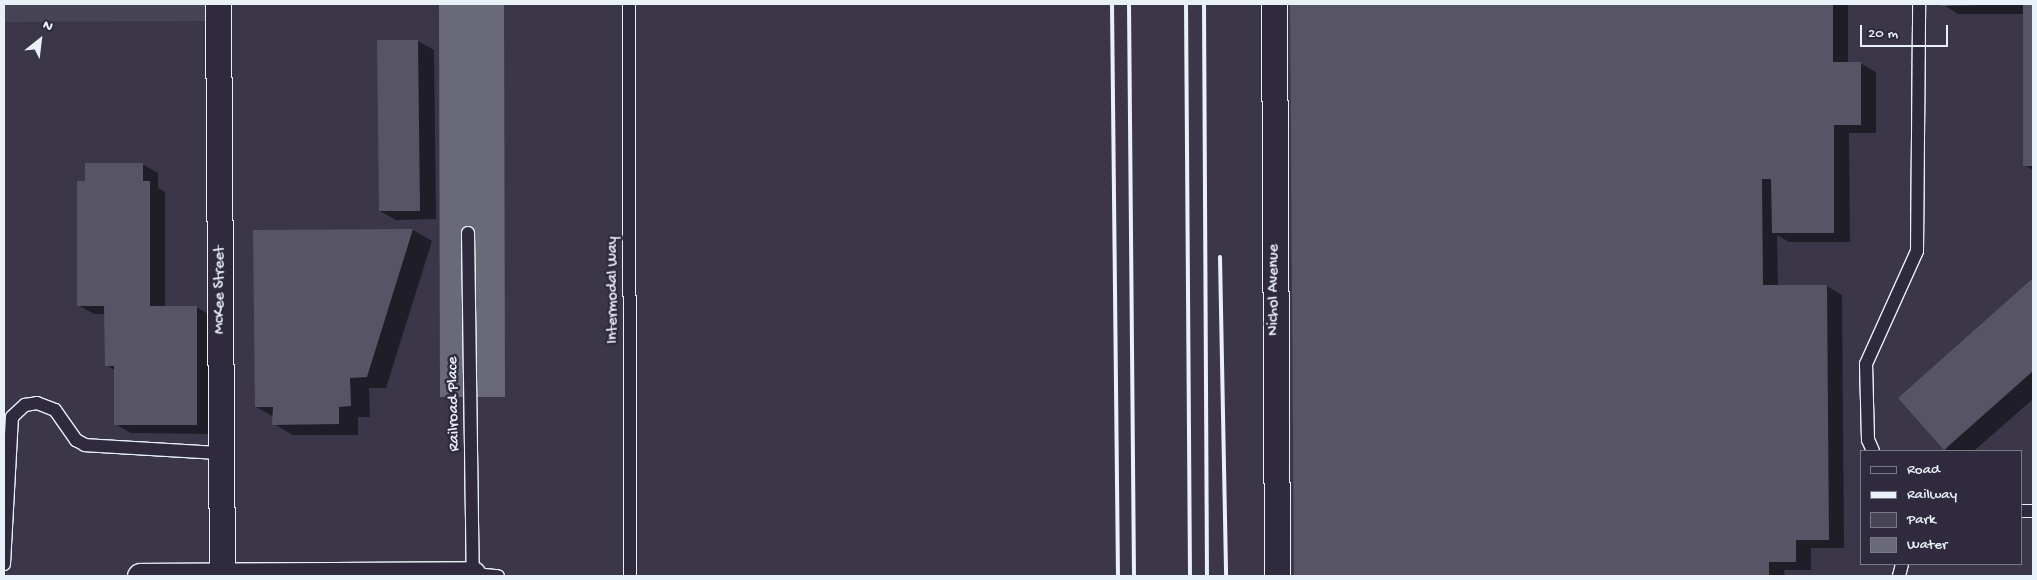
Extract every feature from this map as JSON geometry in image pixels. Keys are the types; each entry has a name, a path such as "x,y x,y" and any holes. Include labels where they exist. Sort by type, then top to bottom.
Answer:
{"street":[{"name":"McKee Street","path":"218,4 222,576"},
{"name":"Nichol Avenue","path":"1274,4 1278,576"},
{"path":"140,576 473,574"}],"lane":[{"name":"Intermodal Way","path":"630,4 630,576"},
{"path":"1873,450 1868,440 1866,364 1917,251 1919,4"},
{"name":"Railroad Place","path":"468,233 473,574"},
{"path":"4,564 12,418 25,406 37,403 55,410 76,440 85,445 221,453"},
{"path":"473,574 498,576"}],"shaded area":[{"path":"4,4 2033,4 2033,576 4,576"}],"green space":[{"path":"4,4 210,4 210,21 6,22 4,26"}],"water":[{"path":"439,4 504,4 505,397 440,397"}],"building":[{"path":"1290,4 1833,4 1833,62 1861,62 1861,125 1834,125 1834,233 1772,233 1771,179 1762,179 1763,285 1827,285 1829,540 1796,540 1796,562 1769,562 1769,576 1294,576"},
{"path":"1941,4 1980,4 1980,5 1941,6"},
{"path":"2023,4 2033,4 2033,166 2023,166"},
{"path":"377,40 418,40 420,211 379,211"},
{"path":"85,163 143,163 143,181 150,181 150,306 197,306 197,425 114,425 114,366 105,366 104,306 77,306 77,181 85,181"},
{"path":"413,229 367,377 350,378 351,406 339,407 339,424 272,425 273,407 255,407 253,230"},
{"path":"2033,278 2033,371 1944,450 1898,398"}],"railway":[{"path":"1112,4 1118,576"},
{"path":"1129,4 1134,576"},
{"path":"1186,4 1190,576"},
{"path":"1204,4 1207,576"},
{"path":"1220,257 1226,576"}]}
